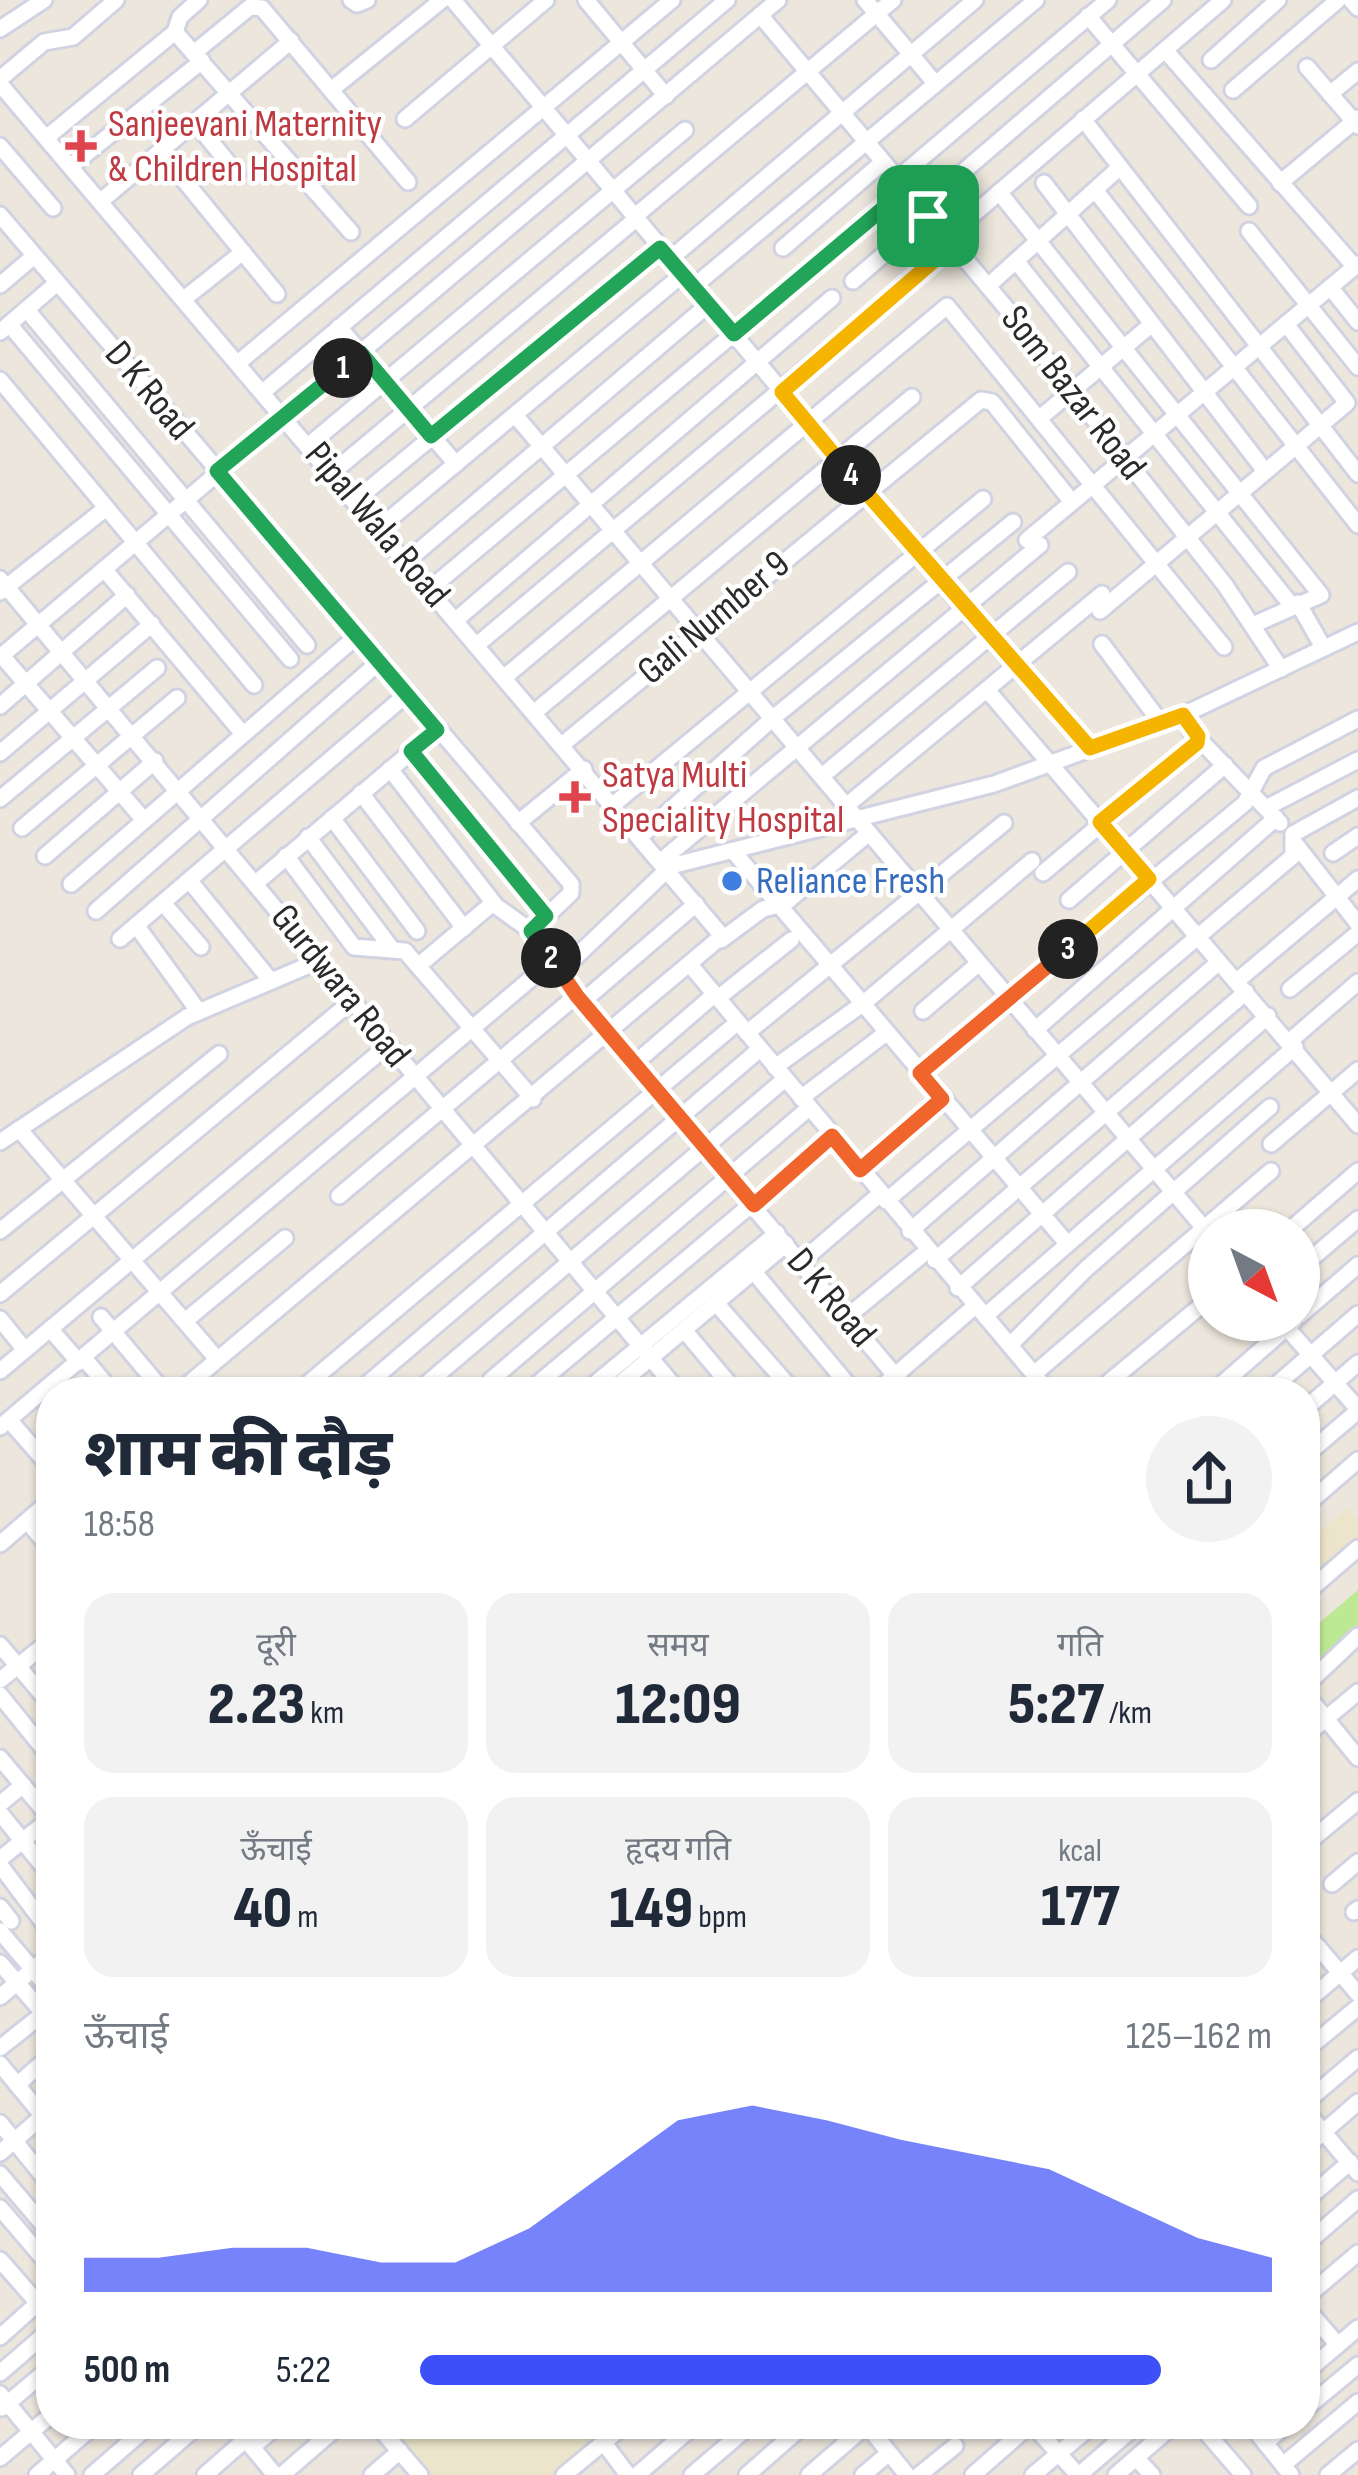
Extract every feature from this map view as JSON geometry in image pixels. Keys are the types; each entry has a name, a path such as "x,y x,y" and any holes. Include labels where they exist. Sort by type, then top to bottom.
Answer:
{"street":[{"path":"0,29 44,0"},
{"path":"0,82 44,42 73,38 116,0"},
{"path":"351,0 367,0"},
{"path":"331,90 442,0"},
{"path":"453,0 865,492 1090,748"},
{"path":"405,118 546,0"},
{"path":"586,0 667,96"},
{"path":"640,0 654,15"},
{"path":"238,362 672,0"},
{"path":"263,392 728,0"},
{"path":"144,820 1,657 778,0"},
{"path":"332,473 807,71 871,7 893,0"},
{"path":"356,500 975,0"},
{"path":"379,528 1036,0"},
{"path":"431,589 734,334 1108,0"},
{"path":"853,281 1163,0"},
{"path":"478,644 782,392 999,193 1223,0"},
{"path":"1211,60 1278,0"},
{"path":"1233,90 1338,0"},
{"path":"1351,0 1358,8"},
{"path":"46,138 175,32 179,17 197,1"},
{"path":"70,166 250,7 262,8 291,40 408,182"},
{"path":"871,7 934,83"},
{"name":"Som Bazar Road","path":"760,15 988,286 1255,624 1281,669"},
{"path":"1088,16 1249,206"},
{"path":"175,32 351,232"},
{"path":"100,201 291,40"},
{"path":"65,1377 471,1030 557,966 798,748 964,608 1072,502 1356,269 1165,50"},
{"path":"1280,184 1357,122 1307,67"},
{"path":"1330,94 1358,70"},
{"name":"Pipal Wala Road","path":"0,82 536,711 666,866 721,940"},
{"path":"1083,119 1358,474"},
{"path":"196,123 236,174"},
{"path":"309,446 685,130"},
{"path":"0,146 53,208"},
{"path":"161,152 277,294"},
{"path":"783,248 883,162"},
{"path":"988,286 1119,168"},
{"path":"1044,183 1265,471"},
{"path":"1095,190 1358,525"},
{"path":"999,193 1321,595 1255,624"},
{"name":"D K Road","path":"3,224 572,887 531,931 579,999 896,1376"},
{"path":"1249,231 1358,367"},
{"path":"184,299 243,252"},
{"path":"0,286 34,256"},
{"path":"1016,261 1324,647"},
{"path":"57,283 4,328 169,513 290,659"},
{"path":"1330,287 1358,322"},
{"path":"457,619 832,298"},
{"path":"407,561 709,304"},
{"path":"506,676 947,306 1224,647"},
{"path":"26,310 307,645"},
{"path":"851,812 988,691 1188,538 1348,400 1286,323"},
{"path":"1041,417 1152,324"},
{"path":"338,327 456,464"},
{"path":"0,380 254,685"},
{"path":"536,711 912,397"},
{"name":"Gali Number 9","path":"563,744 981,400 992,402 1072,502"},
{"path":"515,415 1188,1209"},
{"path":"614,805 983,499"},
{"path":"2,586 106,508"},
{"path":"640,836 773,718 1013,522"},
{"path":"104,568 243,734"},
{"path":"822,776 1068,572"},
{"name":"Gurdwara Road","path":"2,586 155,761 387,1046 667,1377"},
{"path":"0,706 127,595"},
{"path":"0,753 152,624"},
{"path":"666,866 851,812 965,794 1183,715 1358,632"},
{"path":"71,884 357,637"},
{"path":"1102,644 1161,723"},
{"path":"96,910 379,662"},
{"path":"0,799 157,668"},
{"path":"988,691 1358,1124"},
{"path":"120,939 406,694"},
{"path":"22,828 177,698"},
{"path":"1183,715 1198,739 1271,813 1358,924"},
{"path":"920,1073 1239,808 1264,768 1358,719"},
{"path":"256,882 437,730"},
{"path":"435,1377 706,1149 780,1073 950,930 1100,822 1198,739"},
{"path":"411,751 546,916"},
{"path":"1035,1030 1271,813 1358,760"},
{"path":"45,856 155,761"},
{"path":"1069,900 1225,765"},
{"path":"390,769 493,903 531,931"},
{"path":"518,823 584,769"},
{"path":"361,793 464,928"},
{"path":"1290,836 1358,798"},
{"path":"332,818 417,931"},
{"path":"316,1377 659,1092 831,968 1004,823"},
{"path":"196,1377 721,940 764,909 780,907 869,833"},
{"path":"801,1262 969,1130 1292,856 1290,836"},
{"path":"1334,853 1358,836"},
{"path":"308,837 392,949"},
{"path":"733,850 1065,1241"},
{"path":"286,856 357,950 406,950 532,1099"},
{"path":"847,1317 1018,1187 1358,879"},
{"path":"189,880 271,981"},
{"path":"163,903 201,946"},
{"path":"418,966 493,903"},
{"path":"339,1196 696,904"},
{"path":"136,925 199,1012"},
{"path":"1290,989 1358,933"},
{"path":"634,1064 791,940"},
{"path":"0,1142 199,1012 321,960"},
{"path":"910,1231 1220,962"},
{"path":"923,1011 978,964"},
{"path":"692,965 1036,1377"},
{"path":"896,1376 1154,1167 1358,982"},
{"path":"0,1294 352,1001"},
{"path":"958,1288 1268,1016"},
{"path":"495,1377 886,1033"},
{"path":"2,1365 387,1046"},
{"path":"376,1377 682,1121 760,1049"},
{"path":"0,1231 219,1054"},
{"path":"1270,1144 1358,1070"},
{"path":"860,1170 942,1099"},
{"path":"1010,1346 1173,1191 1270,1107"},
{"path":"19,1129 217,1359"},
{"path":"546,1377 832,1136"},
{"path":"1229,1209 1270,1171"},
{"path":"1314,1209 1358,1171"},
{"path":"1320,1251 1358,1219"},
{"path":"185,1321 285,1238"},
{"path":"608,1377 684,1330 754,1272 782,1239"},
{"path":"627,1377 646,1353 782,1239"},
{"path":"1034,1374 1188,1245"},
{"path":"1320,1296 1358,1265"},
{"path":"754,1272 842,1377"},
{"path":"716,1304 781,1377"},
{"path":"1285,1377 1358,1314"},
{"path":"1114,1377 1188,1316"},
{"path":"101,1317 152,1377"},
{"path":"0,1318 25,1350"},
{"path":"50,1329 97,1377"},
{"path":"684,1330 723,1377"},
{"path":"1229,1377 1268,1341"},
{"path":"1302,1341 1358,1410 1320,1443"},
{"path":"1320,1396 1358,1363"},
{"path":"36,1404 4,1423 36,1454"},
{"path":"1320,1492 1358,1460"},
{"path":"0,1544 36,1513"},
{"path":"26,1521 36,1532"},
{"path":"1320,1581 1358,1548"},
{"path":"1320,1674 1358,1636"},
{"path":"0,1645 36,1683"},
{"path":"0,1680 36,1652"},
{"path":"1320,1724 1358,1692"},
{"path":"0,1695 36,1740"},
{"path":"1320,1710 1358,1758"},
{"path":"0,1757 36,1801"},
{"path":"0,1804 23,1785"},
{"path":"1320,1833 1358,1801"},
{"path":"0,1813 36,1857"},
{"path":"36,1830 0,1862 36,1912"},
{"path":"1332,1884 1358,1862"},
{"path":"4,1919 36,1972"},
{"path":"1320,1991 1358,1958"},
{"path":"1320,1960 1358,1994"},
{"path":"0,1963 36,2001"},
{"path":"0,1997 36,1966"},
{"path":"1320,2038 1358,2007"},
{"path":"0,2048 36,2023"},
{"path":"1320,2093 1358,2058"},
{"path":"0,2064 36,2105"},
{"path":"17,2086 36,2069"},
{"path":"1320,2135 1358,2102"},
{"path":"0,2123 36,2168"},
{"path":"0,2153 36,2125"},
{"path":"1320,2127 1353,2159 1320,2187"},
{"path":"0,2174 36,2216"},
{"path":"1320,2232 1358,2199"},
{"path":"0,2208 36,2248"},
{"path":"1320,2293 1358,2253"},
{"path":"0,2260 36,2301"},
{"path":"23,2287 36,2275"},
{"path":"0,2336 36,2305"},
{"path":"1320,2324 1338,2345"},
{"path":"1320,2360 1358,2328"},
{"path":"0,2373 36,2342"},
{"path":"1320,2397 1358,2365"},
{"path":"36,2378 2,2402 67,2475"},
{"path":"1320,2438 1358,2402"},
{"path":"0,2458 36,2427"},
{"path":"37,2475 78,2439"},
{"path":"92,2475 134,2439"},
{"path":"141,2475 183,2439"},
{"path":"205,2475 234,2439"},
{"path":"246,2439 278,2475 322,2439"},
{"path":"389,2439 420,2475"},
{"path":"564,2475 609,2439"},
{"path":"604,2443 632,2475 677,2439"},
{"path":"692,2475 734,2439"},
{"path":"747,2475 788,2439"},
{"path":"809,2475 850,2439"},
{"path":"878,2439 907,2475"},
{"path":"973,2475 1015,2439"},
{"path":"1046,2439 1078,2475 1120,2439"},
{"path":"1033,2475 1076,2439"},
{"path":"1116,2475 1158,2439"},
{"path":"1218,2439 1243,2475"},
{"path":"1262,2439 1287,2470 1319,2439"},
{"path":"1265,2443 1270,2439"},
{"path":"920,2475 955,2446"},
{"path":"372,2475 400,2451"},
{"path":"1332,2474 1358,2451"},
{"path":"863,2475 889,2453"},
{"path":"1136,2458 1152,2475"}],"shaded area":[{"path":"1348,1508 1358,1520 1358,1539 1325,1567 1320,1561 1320,1531"},
{"path":"394,2439 600,2439 558,2475 425,2475"}],"green space":[{"path":"1358,1590 1358,1630 1320,1663 1320,1622"}],"place":[{"name":"Sanjeevani Maternity & Children Hospital","path":"81,146"},
{"name":"Satya Multi Speciality Hospital","path":"575,797"},
{"name":"Reliance Fresh","path":"732,881"}],"route":[{"path":"906,189 928,216 952,245 782,392 964,608 1090,748 1183,715 1198,739 1100,822 1149,879 920,1073 942,1099 860,1170 832,1136 754,1205 577,996 531,931 546,916 411,751 437,730 217,471 361,353 431,436 660,248 734,334 906,189"}]}
